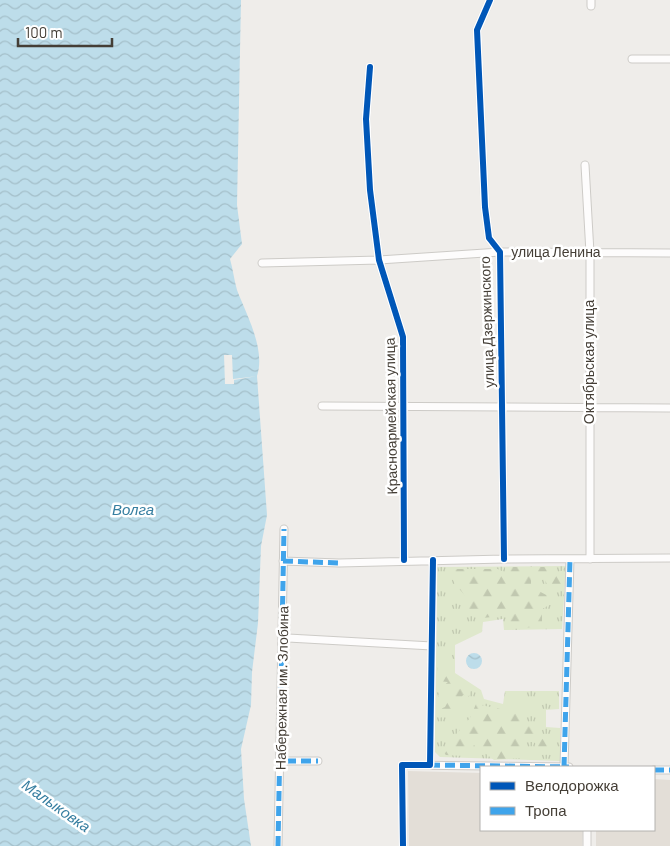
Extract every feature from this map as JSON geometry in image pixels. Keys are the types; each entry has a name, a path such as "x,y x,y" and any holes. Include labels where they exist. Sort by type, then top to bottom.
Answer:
{"street":[{"name":"улица Дзержинского","path":"490,0 487,12 477,30 485,206 489,238 500,252 504,559"},
{"path":"632,59 670,59"},
{"name":"Красноармейская улица","path":"370,67 367,128 370,190 379,260 403,337 405,406 404,560"},
{"name":"Октябрьская улица","path":"585,165 590,253 590,559"},
{"name":"улица Ленина","path":"262,263 379,260 500,252 670,253"},
{"path":"322,406 670,408"},
{"name":"Набережная им. Злобина","path":"278,846 284,530"},
{"path":"284,561 339,563 404,560 670,558"},
{"path":"564,766 570,559"},
{"path":"430,765 433,560"},
{"path":"288,638 432,646"},
{"path":"286,761 318,761"},
{"path":"403,846 402,765 497,766"},
{"path":"655,770 670,770"},
{"path":"587,846 588,831"}],"shaded area":[{"path":"408,771 480,773 480,831 583,831 582,846 409,846"},
{"path":"655,779 670,780 670,846 596,846 596,831 655,831"}],"green space":[{"path":"566,566 562,629 504,630 503,619 483,622 482,632 455,645 455,673 481,690 484,699 503,704 505,691 559,691 559,709 546,710 546,727 560,728 560,761 440,757 435,752 435,567"},
{"path":"505,567 554,567 558,572 564,570 561,584 547,584 542,575 531,574 531,587 552,598 551,604 542,609 542,623 539,627 516,628 509,625 506,615 485,618 476,616 467,609 467,598 455,584 450,573 454,569 498,569 505,573"},
{"path":"453,663 453,673 472,686 469,696 463,695 460,700 463,706 454,722 447,716 439,718 438,710 445,707 449,700 438,696 442,687 448,682 438,681 437,664"},
{"path":"515,701 519,701 523,707 520,713 527,724 554,748 552,754 545,755 534,742 522,742 519,750 524,758 494,760 474,745 465,756 446,755 442,751 470,718 476,704 505,710"}],"water":[{"name":"Волга","path":"0,0 241,0 237,205 242,244 230,259 237,290 254,332 259,355 257,376 267,515 261,546 258,623 252,672 251,705 241,749 244,799 251,846 0,846"},
{"path":"474,653 482,661 474,669 466,661"}],"pier":[{"path":"224,355 232,355 233,379 257,376 234,380 234,384 225,384"}],"marked path":[{"path":"278,846 284,529"},
{"path":"564,766 570,559"},
{"path":"283,561 339,563"},
{"path":"286,761 318,761"},
{"path":"430,765 500,766"},
{"path":"655,770 670,770"}],"cycle path":[{"path":"490,0 477,30 485,207 489,238 500,252 504,559"},
{"path":"370,67 366,119 370,190 379,260 403,337 404,560"},
{"path":"403,846 402,765 430,765 433,560"}],"water label":[{"name":"Малыковка","path":"56,806"}]}
